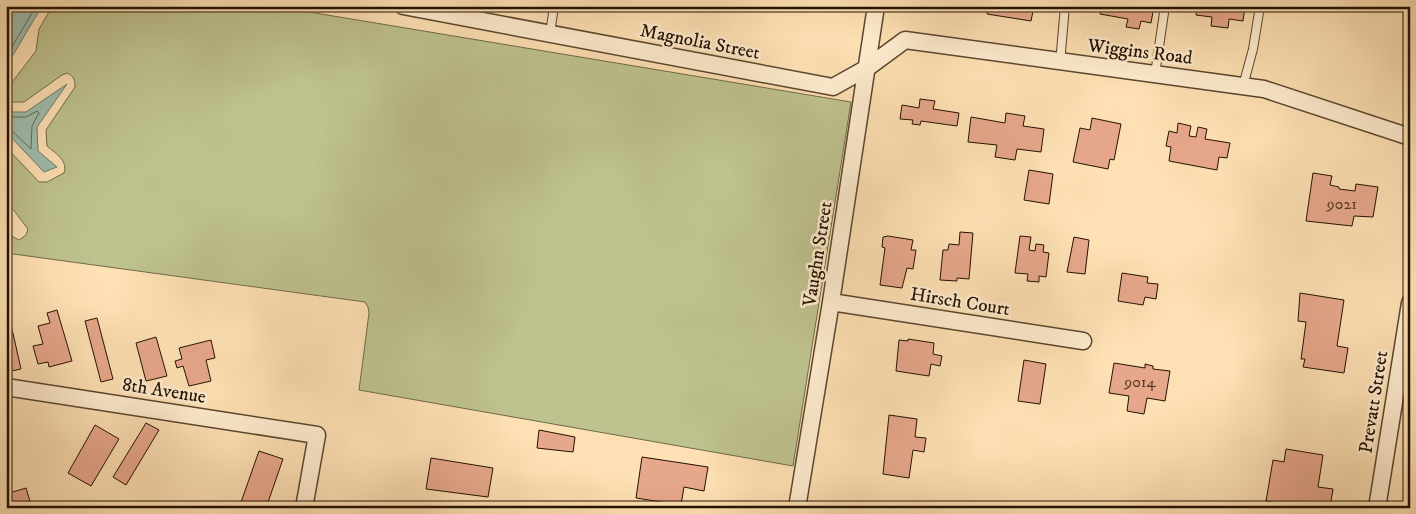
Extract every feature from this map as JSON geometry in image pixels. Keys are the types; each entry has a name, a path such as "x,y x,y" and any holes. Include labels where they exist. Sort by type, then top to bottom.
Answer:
{"street":[{"name":"Magnolia Street","path":"403,6 833,87 867,68"},
{"name":"Vaughn Street","path":"797,508 831,302 876,6"},
{"name":"Wiggins Road","path":"867,68 905,40 1264,89 1410,137"},
{"name":"Hirsch Court","path":"831,302 1083,341"},
{"name":"Prevatt Street","path":"1378,508 1410,303"},
{"name":"8th Avenue","path":"6,387 316,435 304,508"}],"lane":[{"path":"550,34 554,6"},
{"path":"1060,62 1065,6"},
{"path":"1155,74 1165,6"},
{"path":"1244,86 1253,49 1260,6"}],"green space":[{"path":"87,6 273,6 851,102 793,466 359,390 369,313 365,302 6,253 6,233 19,240 26,235 28,229 6,200 6,147 39,182 47,182 64,173 63,161 47,146 46,130 75,87 75,82 73,77 67,73 24,102 6,102 6,90 36,51 39,29 49,12"}],"water":[{"path":"6,6 42,6 6,67"},
{"path":"67,84 37,127 38,151 57,167 44,172 6,132 6,112 26,112"}],"building":[{"path":"270,6 297,6 297,11"},
{"path":"988,6 1034,6 1031,21 987,14"},
{"path":"1102,6 1154,6 1151,23 1141,21 1139,29 1126,27 1128,19 1100,14"},
{"path":"1197,6 1245,6 1243,21 1229,19 1228,28 1211,26 1212,17 1196,15"},
{"path":"920,99 935,101 933,109 959,113 957,126 921,121 920,125 912,124 913,120 900,119 902,105 919,108"},
{"path":"1006,113 1025,116 1023,126 1044,129 1041,152 1017,149 1015,160 995,157 997,145 968,142 971,117 1005,123"},
{"path":"1092,118 1121,124 1114,160 1110,159 1108,169 1073,162 1080,128 1090,130"},
{"path":"1178,123 1191,126 1189,136 1196,137 1198,127 1207,129 1205,139 1230,143 1227,158 1219,157 1217,170 1169,161 1171,147 1166,146 1169,131 1177,133"},
{"path":"1029,170 1053,174 1049,204 1024,200"},
{"path":"1313,173 1332,176 1330,185 1339,187 1339,189 1355,191 1356,184 1378,187 1373,217 1354,216 1352,226 1306,221"},
{"path":"960,232 973,233 969,279 957,278 957,281 940,280 943,250 948,250 949,244 959,245"},
{"path":"1020,236 1031,237 1029,250 1035,251 1036,244 1044,245 1043,252 1049,253 1046,277 1039,276 1039,282 1027,281 1028,274 1015,273"},
{"path":"883,237 913,240 911,250 916,250 913,269 907,268 902,288 880,285 885,248 882,247"},
{"path":"1074,237 1089,240 1085,274 1067,272"},
{"path":"1122,273 1148,277 1147,283 1158,284 1156,299 1145,297 1143,305 1118,301"},
{"path":"1300,293 1344,300 1337,346 1348,348 1344,373 1303,367 1305,359 1301,359 1306,322 1298,321"},
{"path":"6,302 21,369 7,372 6,369"},
{"path":"57,310 72,361 49,367 48,362 38,364 33,346 43,344 38,326 50,323 47,313"},
{"path":"97,318 113,379 101,382 85,321"},
{"path":"156,337 167,376 146,381 136,343"},
{"path":"908,339 934,343 933,354 942,356 940,366 931,364 929,376 896,371 899,340 908,341"},
{"path":"211,340 215,358 206,360 211,381 189,386 183,366 177,368 175,361 182,359 179,348"},
{"path":"1024,360 1046,364 1040,404 1018,401"},
{"path":"1114,363 1145,368 1145,364 1153,366 1153,369 1170,371 1165,401 1147,398 1144,414 1127,411 1129,396 1109,393"},
{"path":"889,415 917,419 915,437 926,438 924,452 913,450 909,478 883,474"},
{"path":"146,423 159,430 126,485 113,477"},
{"path":"95,425 119,439 91,486 68,473"},
{"path":"539,430 575,437 573,452 537,448"},
{"path":"1286,449 1323,455 1318,487 1333,489 1330,508 1307,508 1266,501 1273,460 1284,462"},
{"path":"259,451 283,459 266,508 248,508 240,505"},
{"path":"642,457 708,467 704,491 684,487 681,505 636,498"},
{"path":"431,458 493,468 488,497 426,489"},
{"path":"26,488 32,508 6,508 6,494"}]}
